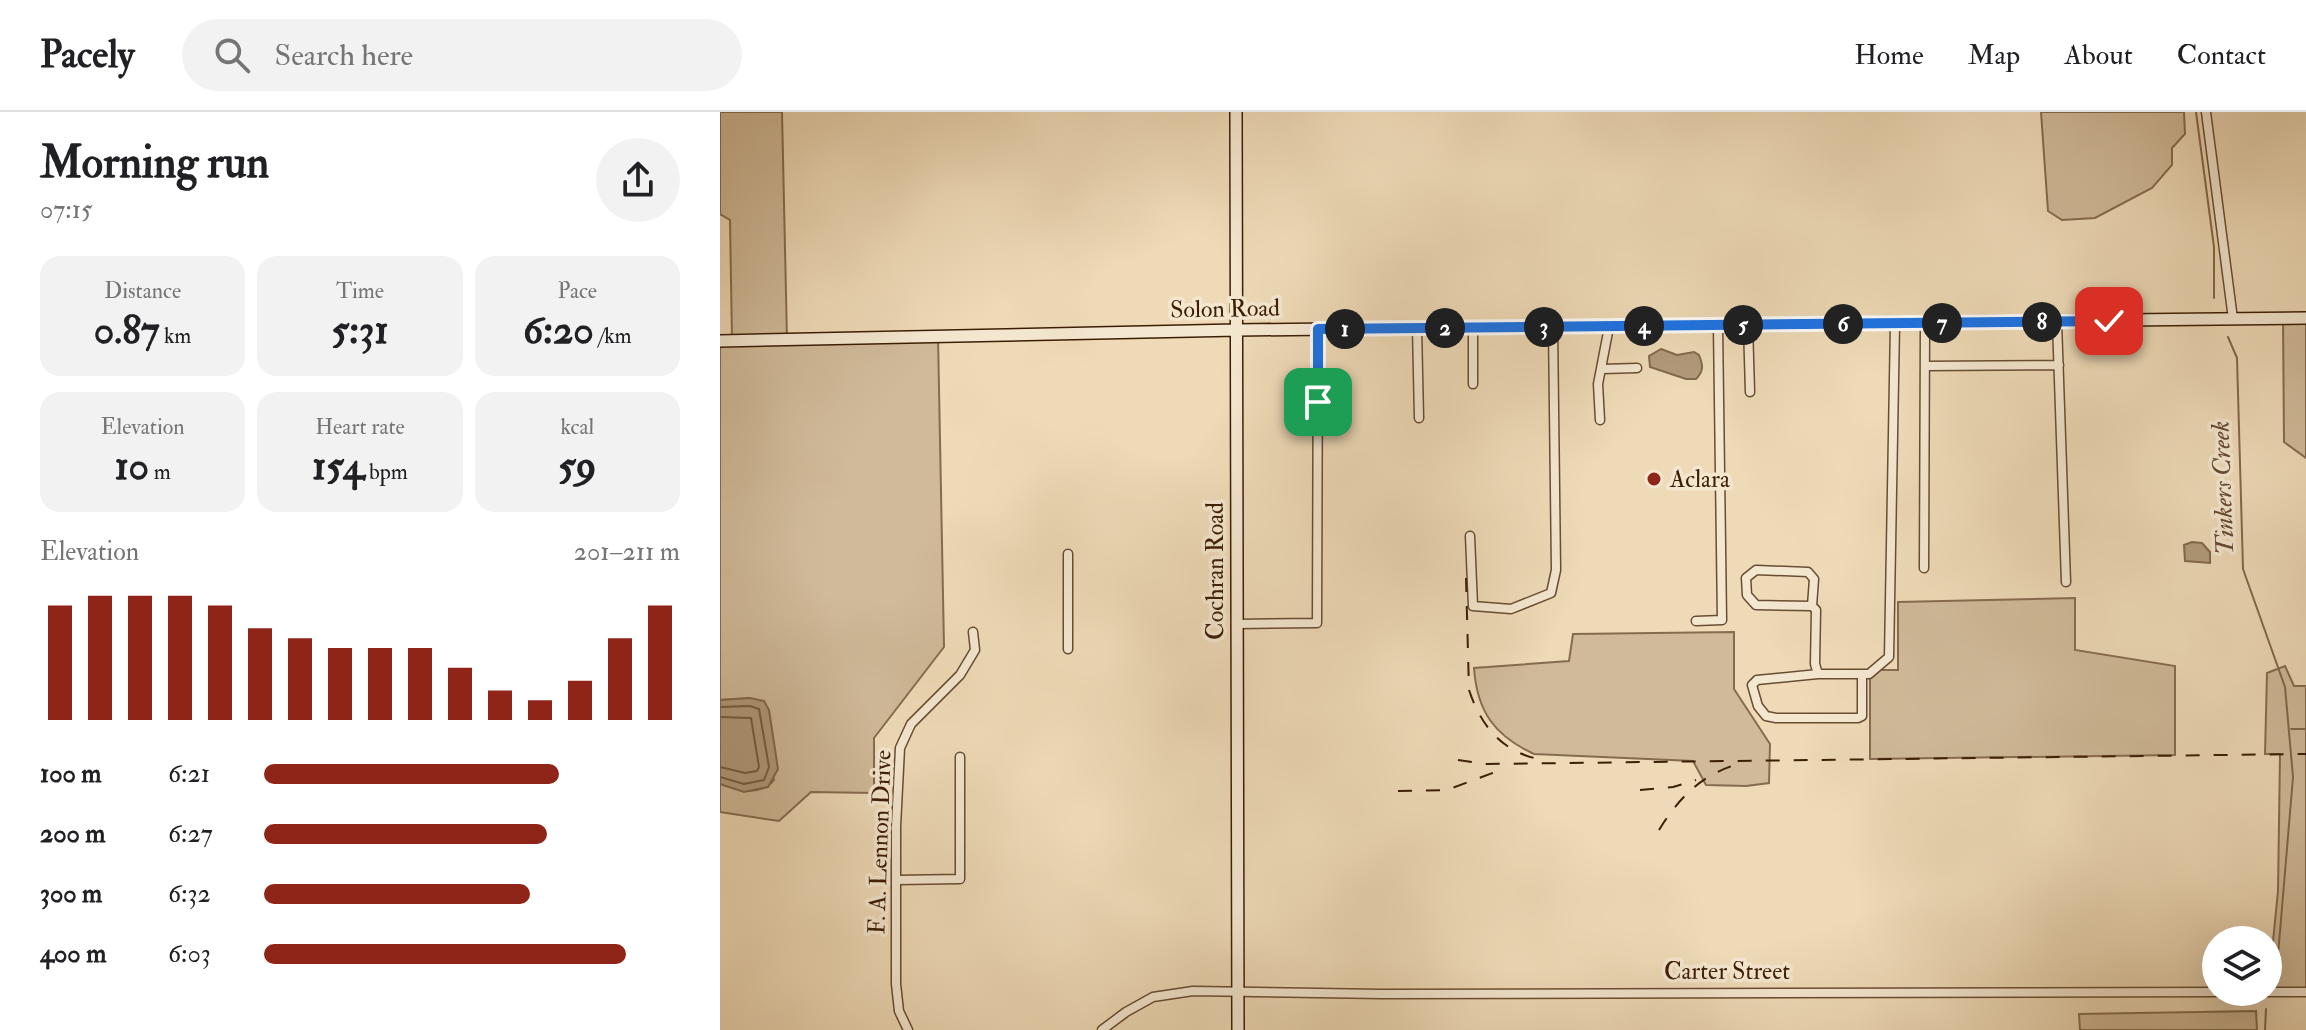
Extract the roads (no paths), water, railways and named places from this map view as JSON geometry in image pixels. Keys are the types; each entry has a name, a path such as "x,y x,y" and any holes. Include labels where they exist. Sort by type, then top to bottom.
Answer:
{"street":[{"name":"Cochran Road","path":"1236,112 1238,1030"},
{"path":"2206,112 2233,319"},
{"name":"Solon Road","path":"720,341 1237,330 2306,318"},
{"path":"2057,322 2066,582"},
{"path":"1862,674 1862,716 1858,718 1766,716 1753,695 1753,681 1818,674 1862,674 1869,674 1889,657 1895,324"},
{"path":"1924,568 1925,324"},
{"path":"1748,325 1750,392"},
{"path":"1696,621 1722,620 1718,326"},
{"path":"1470,536 1473,606 1511,609 1551,593 1556,570 1553,327"},
{"path":"1600,420 1598,384 1609,327"},
{"path":"1417,328 1419,418"},
{"path":"1473,328 1473,384"},
{"path":"1237,624 1317,623 1318,329"},
{"path":"1925,366 2059,365"},
{"path":"1602,369 1637,368"},
{"path":"1068,554 1068,649"},
{"path":"1812,606 1814,579 1808,572 1756,570 1746,578 1747,595 1756,605 1812,606 1816,610 1815,664 1818,674"},
{"name":"F. A. Lennon Drive","path":"908,1030 896,1000 900,748 911,724 960,675 975,650 973,632"},
{"path":"896,880 960,879 960,757"},
{"path":"1102,1030 1153,997 1193,991 1238,991"},
{"name":"Carter Street","path":"1238,991 1381,994 2202,992"},
{"path":"2282,992 2306,992"}],"water":[{"path":"1661,349 1677,355 1694,352 1699,355 1702,368 1699,376 1686,379 1650,367 1649,356"},
{"path":"2202,543 2210,552 2210,563 2185,561 2184,545"},
{"path":"750,698 764,701 769,710 778,769 768,787 744,792 720,784 720,700"}],"waterway":[{"name":"Tinkers Creek","path":"2196,112 2214,247 2214,298"},
{"name":"Tinkers Creek","path":"2228,337 2237,358 2243,569 2285,687 2293,777 2280,926"},
{"name":"Tinkers Creek","path":"2291,729 2306,729"},
{"name":"Tinkers Creek","path":"2265,1030 2266,1009"}],"railway":[{"path":"1466,578 1469,690 1492,733 1511,748 1534,758"},
{"path":"1458,760 1485,764 2306,754"},
{"path":"1659,830 1691,790 1711,775 1735,765"},
{"path":"1398,791 1447,790 1506,768"},
{"path":"1640,790 1673,787 1696,780"}],"place":[{"name":"Aclara","path":"1654,479"}]}
